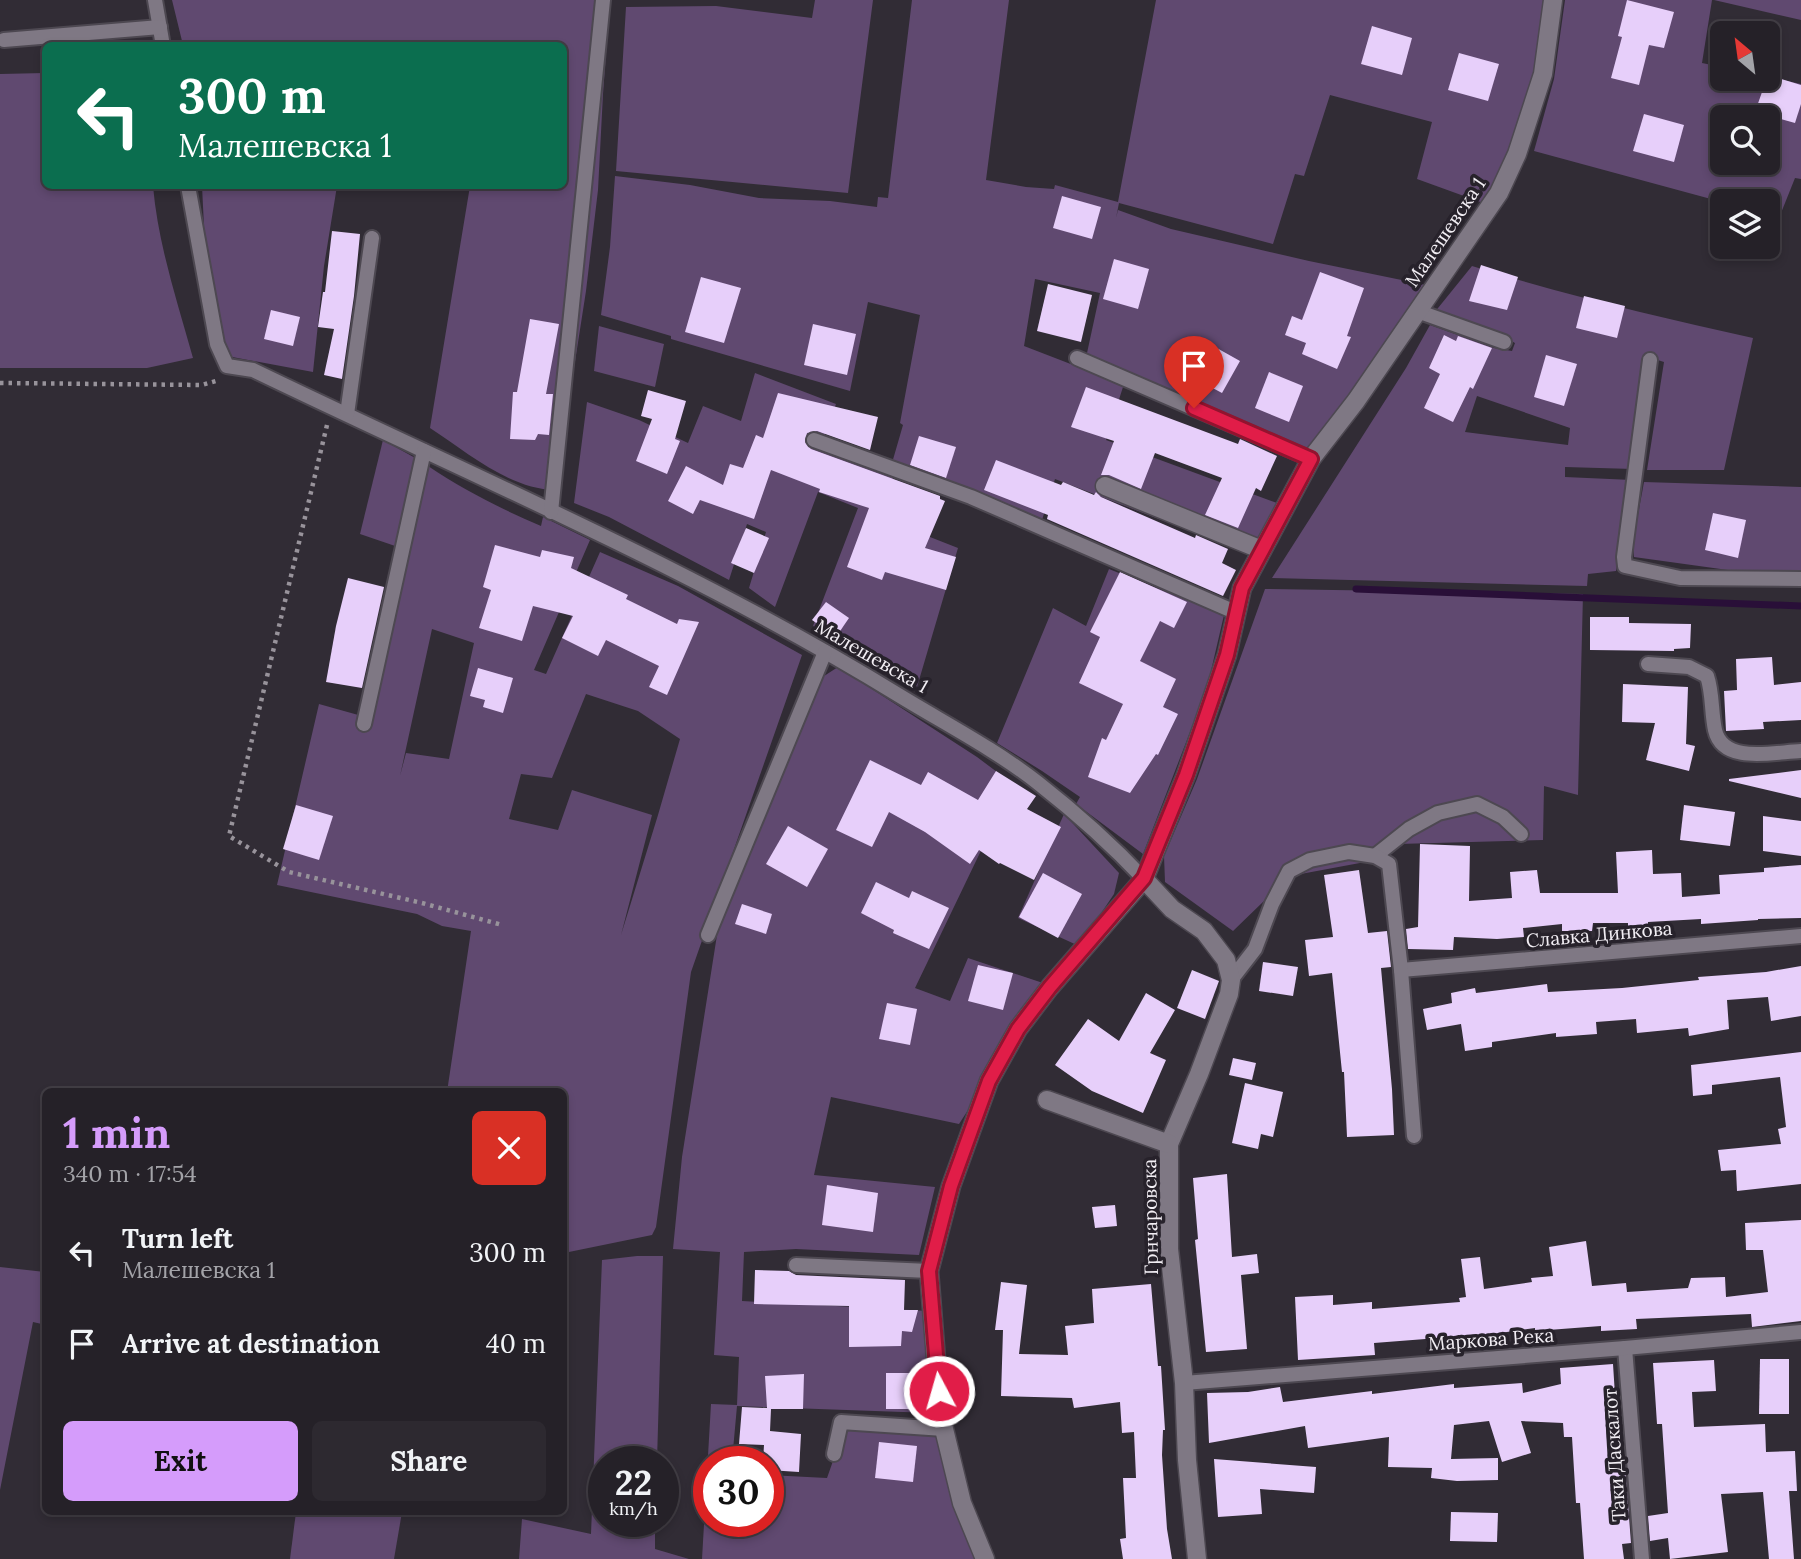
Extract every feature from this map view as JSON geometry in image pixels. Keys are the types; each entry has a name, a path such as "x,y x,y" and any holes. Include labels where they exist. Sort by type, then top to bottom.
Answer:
{"street":[{"name":"Малешевска 1","path":"985,1559 962,1503 944,1429 929,1271 951,1186 989,1081 1018,1029 1050,987 1144,878 1186,775 1227,655 1242,588 1311,459 1356,401 1499,193 1517,154 1543,74 1553,0"},
{"path":"1105,486 1262,550"},
{"path":"1144,878 1172,909 1204,932 1226,960 1231,980"},
{"name":"Грнчаровска","path":"1197,1559 1187,1460 1184,1382 1168,1249 1169,1143 1230,994 1231,980"},
{"path":"1047,1100 1169,1143"}],"lane":[{"path":"155,0 162,42"},
{"path":"551,512 603,0"},
{"path":"4,40 160,27"},
{"name":"Малешевска 1","path":"189,189 217,344 227,366 253,370 347,414 717,592 825,652 1022,771 1122,855 1144,878"},
{"path":"347,414 372,239"},
{"path":"1417,311 1504,342"},
{"path":"1077,358 1311,459"},
{"path":"1650,360 1624,556 1625,566 1680,578 1801,579"},
{"path":"814,440 971,497 1235,612"},
{"path":"365,724 424,451"},
{"path":"708,935 825,652"},
{"path":"1648,664 1689,667 1707,676 1712,692 1715,732 1723,747 1737,753 1801,751"},
{"path":"1374,856 1409,829 1438,813 1477,804 1503,817 1521,834"},
{"path":"1231,980 1255,949 1272,904 1289,871 1310,860 1349,852 1374,856 1389,864 1401,970 1414,1136"},
{"name":"Славка Динкова","path":"1401,970 1801,936"},
{"path":"796,1265 929,1271"},
{"name":"Маркова Река","path":"1184,1382 1801,1332"},
{"name":"Таки Даскалот","path":"1625,1348 1642,1559"},
{"path":"834,1454 841,1422 944,1429"}],"path":[{"path":"0,383 202,385 253,370"},
{"path":"331,407 229,836 289,872 502,925"}],"shaded area":[{"path":"172,0 610,0 598,190 586,291 555,490 538,488 505,476 430,428 470,189 567,189 567,42 182,42"},
{"path":"815,0 873,0 848,193 616,171 626,7 716,6 812,18"},
{"path":"912,0 1009,0 986,180 1026,187 1054,189 1055,185 1118,202 1156,0 1543,0 1551,3 1515,144 1486,204 1417,179 1432,122 1330,95 1304,176 1295,174 1273,244 1119,203 1116,218 1118,210 1171,229 1426,285 1309,455 1125,375 1087,353 1100,293 1035,279 1024,346 1123,387 1106,440 1277,503 1255,545 1176,515 1172,524 1055,479 1042,520 892,463 903,425 900,423 920,315 868,302 850,391 671,339 671,336 601,315 610,247 615,176 690,185 759,198 830,201 877,207 878,197 888,198"},
{"path":"1565,0 1712,0 1702,63 1710,65 1710,91 1780,91 1780,80 1801,84 1801,179 1795,178 1780,216 1780,189 1710,189 1710,199 1534,151 1554,79"},
{"path":"1714,0 1801,0 1801,20"},
{"path":"42,73 42,189 153,189 164,251 193,358 147,368 0,368 0,74"},
{"path":"202,189 337,189 324,266 313,372 227,356 205,247"},
{"path":"1472,266 1612,305 1753,338 1724,470 1647,470 1664,362 1645,356 1633,469 1565,467 1565,477 1632,480 1616,571 1588,574 1587,586 1272,578 1406,368 1430,325 1494,348 1512,351 1515,343 1504,337 1434,313","holes":["1477,396 1570,428 1568,445 1465,432"]},
{"path":"599,326 664,344 655,387 594,371"},
{"path":"755,373 836,404 820,448 894,475 879,517 958,548 917,687 877,660 813,626 858,508 818,492 775,607 749,588 766,532 747,524 729,580 609,517 574,503 587,402 639,420 688,443 703,406 741,421"},
{"path":"383,440 417,459 401,548 360,534"},
{"path":"428,466 469,491 526,520 541,526 543,517 590,540 534,670 546,674 600,552 678,586 802,655 691,972 656,1227 652,1235 567,1252 567,1088 448,1088 471,931 442,926 417,914 277,885 319,704 369,718","holes":["432,629 474,643 449,759 406,753 400,776","586,694 638,711 680,739 621,935 652,815 572,790 558,830 509,819 521,774 552,778"]},
{"path":"1644,482 1801,487 1801,571 1735,571 1634,557 1633,542"},
{"path":"1109,569 1224,615 1207,688 1143,854 1076,804 1080,797 997,743 1053,608 1086,626"},
{"path":"1265,589 1583,594 1578,795 1544,786 1543,840 1398,844 1376,860 1290,876 1233,931 1165,882 1164,856 1197,779"},
{"path":"838,667 977,757 1013,784 915,988 950,1001 968,958 1049,985 959,1124 831,1097 814,1175 935,1187 919,1255 796,1249 744,1252 742,1301 928,1311 927,1367 931,1413 737,1406 733,1446 709,1446 711,1404 737,1405 739,1357 714,1355 720,1252 673,1249 682,1157 720,916 821,678"},
{"path":"1064,814 1119,873 1114,894 1079,946 1018,918"},
{"path":"663,1256 657,1446 595,1446 602,1260"},
{"path":"0,1267 42,1272 42,1324 33,1322 0,1490"},
{"path":"846,1424 938,1428 979,1559 702,1559 703,1537 784,1537 784,1476 827,1478"},
{"path":"296,1515 401,1515 394,1559 290,1559"},
{"path":"522,1519 588,1533 588,1537 655,1537 655,1549 689,1559 519,1559"}],"building":[{"path":"1627,0 1674,12 1664,48 1649,45 1639,85 1611,78 1622,37 1618,36"},
{"path":"1372,26 1412,38 1402,75 1361,64"},
{"path":"1459,53 1499,64 1488,101 1448,90"},
{"path":"1780,79 1801,85 1801,104 1795,123 1780,119 1780,105 1757,105 1762,91 1780,91"},
{"path":"1644,114 1684,125 1674,162 1633,151"},
{"path":"1062,196 1101,207 1092,239 1053,228"},
{"path":"332,231 360,234 342,379 324,375 334,329 318,327"},
{"path":"1114,259 1149,269 1138,309 1103,299"},
{"path":"1481,265 1518,277 1507,310 1469,301"},
{"path":"1320,272 1364,288 1347,336 1351,337 1337,369 1302,354 1306,343 1285,335 1292,316 1302,320"},
{"path":"701,277 741,288 724,343 685,332"},
{"path":"1048,284 1092,295 1081,342 1037,331"},
{"path":"1584,296 1625,306 1617,338 1576,328"},
{"path":"271,310 300,317 293,346 264,339"},
{"path":"530,319 559,324 546,394 553,394 549,435 538,434 535,440 510,439 513,392 517,392"},
{"path":"813,324 856,334 847,375 804,365"},
{"path":"1444,335 1456,341 1458,336 1492,348 1473,389 1470,387 1453,422 1424,408 1440,374 1429,368"},
{"path":"1209,347 1215,347 1240,361 1222,393 1192,377"},
{"path":"1546,355 1577,364 1564,406 1534,397"},
{"path":"1269,372 1303,386 1289,422 1255,408"},
{"path":"1086,387 1238,444 1240,439 1277,456 1261,491 1256,488 1238,528 1205,515 1222,478 1155,453 1141,489 1109,475 1101,475 1114,441 1071,427"},
{"path":"648,390 686,401 675,439 680,441 667,474 636,461 652,419 641,416"},
{"path":"778,393 878,417 870,450 817,431 807,433 805,442 811,449 940,496 940,499 945,501 925,548 956,557 946,590 885,572 882,580 847,567 869,508 819,492 820,489 771,470 754,519 700,500 693,514 668,501 686,466 723,485 730,464 743,468 756,435 763,438"},
{"path":"919,436 956,447 946,478 910,465"},
{"path":"996,460 1061,485 1063,482 1094,495 1096,492 1101,497 1195,538 1196,535 1228,549 1222,563 1236,570 1223,596 1047,519 1048,515 984,490"},
{"path":"1713,513 1746,520 1738,558 1705,550"},
{"path":"746,528 769,538 754,573 731,563"},
{"path":"495,545 540,557 542,550 574,557 571,568 628,595 626,599 677,624 679,619 699,622 667,695 649,687 659,666 606,640 598,656 562,638 573,616 533,606 522,641 479,628 491,590 483,587"},
{"path":"1120,572 1187,602 1174,628 1160,621 1140,661 1176,679 1163,707 1178,714 1158,755 1156,754 1130,793 1088,777 1102,738 1106,740 1123,704 1079,683 1100,637 1090,632"},
{"path":"348,578 384,587 362,688 326,682"},
{"path":"826,602 849,618 836,637 812,620"},
{"path":"1590,617 1629,617 1629,623 1691,624 1690,648 1674,651 1590,650"},
{"path":"1772,657 1774,685 1801,682 1801,720 1763,722 1764,729 1726,731 1724,691 1737,690 1736,659"},
{"path":"478,668 513,678 503,713 483,707 485,700 470,696"},
{"path":"1623,684 1688,687 1686,744 1695,746 1689,771 1646,760 1655,723 1622,722"},
{"path":"870,760 921,785 928,772 978,800 996,771 1036,796 1027,809 1061,827 1034,880 999,864 979,850 970,864 925,832 889,812 872,847 836,830"},
{"path":"1801,770 1801,798 1729,781 1729,779"},
{"path":"296,805 333,816 319,860 283,849"},
{"path":"1684,805 1735,812 1730,846 1680,840"},
{"path":"1763,816 1801,821 1801,856 1763,851"},
{"path":"788,826 828,849 807,887 766,864"},
{"path":"1420,844 1470,846 1469,901 1512,898 1510,872 1537,870 1540,893 1618,893 1616,852 1652,850 1653,874 1681,873 1682,897 1720,894 1719,875 1764,872 1764,868 1801,865 1801,918 1701,924 1701,919 1648,922 1648,932 1628,933 1628,923 1593,923 1592,931 1562,931 1562,924 1523,928 1524,937 1454,937 1453,950 1408,949 1406,929 1418,927"},
{"path":"1359,870 1368,933 1387,931 1391,967 1381,968 1394,1135 1347,1137 1344,1072 1332,973 1309,976 1305,940 1333,937 1324,875"},
{"path":"1043,873 1082,894 1058,938 1019,917"},
{"path":"876,882 909,898 912,891 949,908 929,949 893,933 894,930 861,913"},
{"path":"742,904 772,914 766,934 735,924"},
{"path":"1263,962 1298,967 1293,996 1259,991"},
{"path":"978,965 1013,973 1003,1010 968,1001"},
{"path":"1801,966 1801,1016 1771,1021 1768,997 1727,1000 1729,1029 1689,1036 1688,1028 1637,1033 1636,1019 1596,1022 1597,1034 1556,1037 1556,1033 1492,1042 1492,1047 1465,1051 1461,1024 1427,1030 1423,1009 1452,1003 1451,993 1475,988 1476,993 1547,984 1548,992 1622,988"},
{"path":"1192,970 1219,981 1205,1019 1177,1008"},
{"path":"1146,993 1175,1010 1150,1053 1166,1060 1143,1113 1092,1091 1055,1065 1088,1019 1119,1041"},
{"path":"887,1003 917,1009 910,1045 879,1039"},
{"path":"1801,1052 1801,1184 1737,1191 1736,1170 1721,1171 1718,1150 1781,1144 1778,1129 1786,1127 1780,1077 1712,1085 1712,1094 1693,1096 1691,1065"},
{"path":"1233,1058 1256,1063 1252,1080 1229,1075"},
{"path":"1245,1083 1283,1092 1273,1137 1261,1134 1258,1149 1232,1143"},
{"path":"1227,1174 1232,1257 1257,1254 1259,1273 1241,1275 1247,1349 1206,1352 1195,1240 1198,1239 1193,1178"},
{"path":"827,1185 878,1193 873,1232 822,1225"},
{"path":"1115,1205 1117,1226 1095,1228 1092,1207"},
{"path":"1801,1220 1801,1321 1752,1327 1751,1314 1636,1319 1637,1329 1601,1331 1601,1326 1535,1331 1535,1328 1465,1338 1374,1343 1375,1355 1298,1360 1295,1297 1333,1295 1333,1305 1372,1302 1372,1309 1460,1302 1459,1298 1466,1297 1461,1259 1480,1257 1484,1289 1532,1282 1531,1278 1553,1276 1549,1247 1586,1241 1592,1286 1626,1283 1627,1292 1688,1288 1691,1278 1725,1277 1726,1297 1768,1292 1763,1250 1746,1250 1745,1223"},
{"path":"755,1270 789,1271 796,1275 905,1280 904,1310 918,1310 912,1332 902,1331 901,1346 849,1347 849,1306 754,1304"},
{"path":"1001,1282 1027,1285 1019,1354 1068,1355 1065,1326 1094,1323 1092,1289 1151,1284 1158,1366 1161,1366 1165,1430 1162,1455 1167,1529 1172,1559 1123,1559 1120,1539 1126,1538 1123,1478 1136,1478 1134,1432 1122,1433 1120,1402 1074,1408 1072,1398 1001,1396 1003,1330 995,1330"},
{"path":"1760,1359 1789,1359 1789,1414 1759,1414"},
{"path":"1714,1360 1716,1391 1692,1392 1694,1427 1765,1424 1766,1452 1795,1451 1797,1491 1789,1491 1794,1559 1769,1559 1763,1492 1721,1494 1728,1552 1670,1559 1668,1538 1650,1541 1648,1516 1668,1513 1662,1424 1657,1424 1653,1363"},
{"path":"1613,1364 1615,1395 1604,1395 1608,1465 1625,1464 1631,1543 1622,1544 1624,1559 1584,1559 1580,1503 1576,1503 1572,1437 1564,1437 1563,1423 1521,1421 1531,1453 1502,1462 1489,1421 1454,1425 1451,1459 1498,1458 1498,1480 1457,1481 1431,1478 1432,1468 1388,1467 1389,1437 1308,1448 1305,1426 1209,1443 1207,1393 1248,1392 1280,1387 1283,1402 1454,1384 1454,1388 1522,1383 1523,1393 1561,1384 1560,1368"},
{"path":"886,1373 922,1373 922,1409 886,1409"},
{"path":"804,1374 803,1409 771,1409 770,1431 801,1434 799,1472 784,1471 784,1446 739,1444 742,1407 767,1408 765,1376"},
{"path":"879,1442 917,1446 913,1482 875,1478"},
{"path":"1214,1459 1316,1467 1314,1493 1260,1489 1262,1514 1218,1517"},
{"path":"1451,1512 1498,1513 1497,1542 1450,1541"}],"waterway":[{"path":"1356,589 1801,606"}],"route":[{"path":"939,1391 929,1271 951,1186 989,1081 1018,1029 1050,987 1144,878 1186,775 1227,655 1242,588 1311,459 1194,408"}]}
